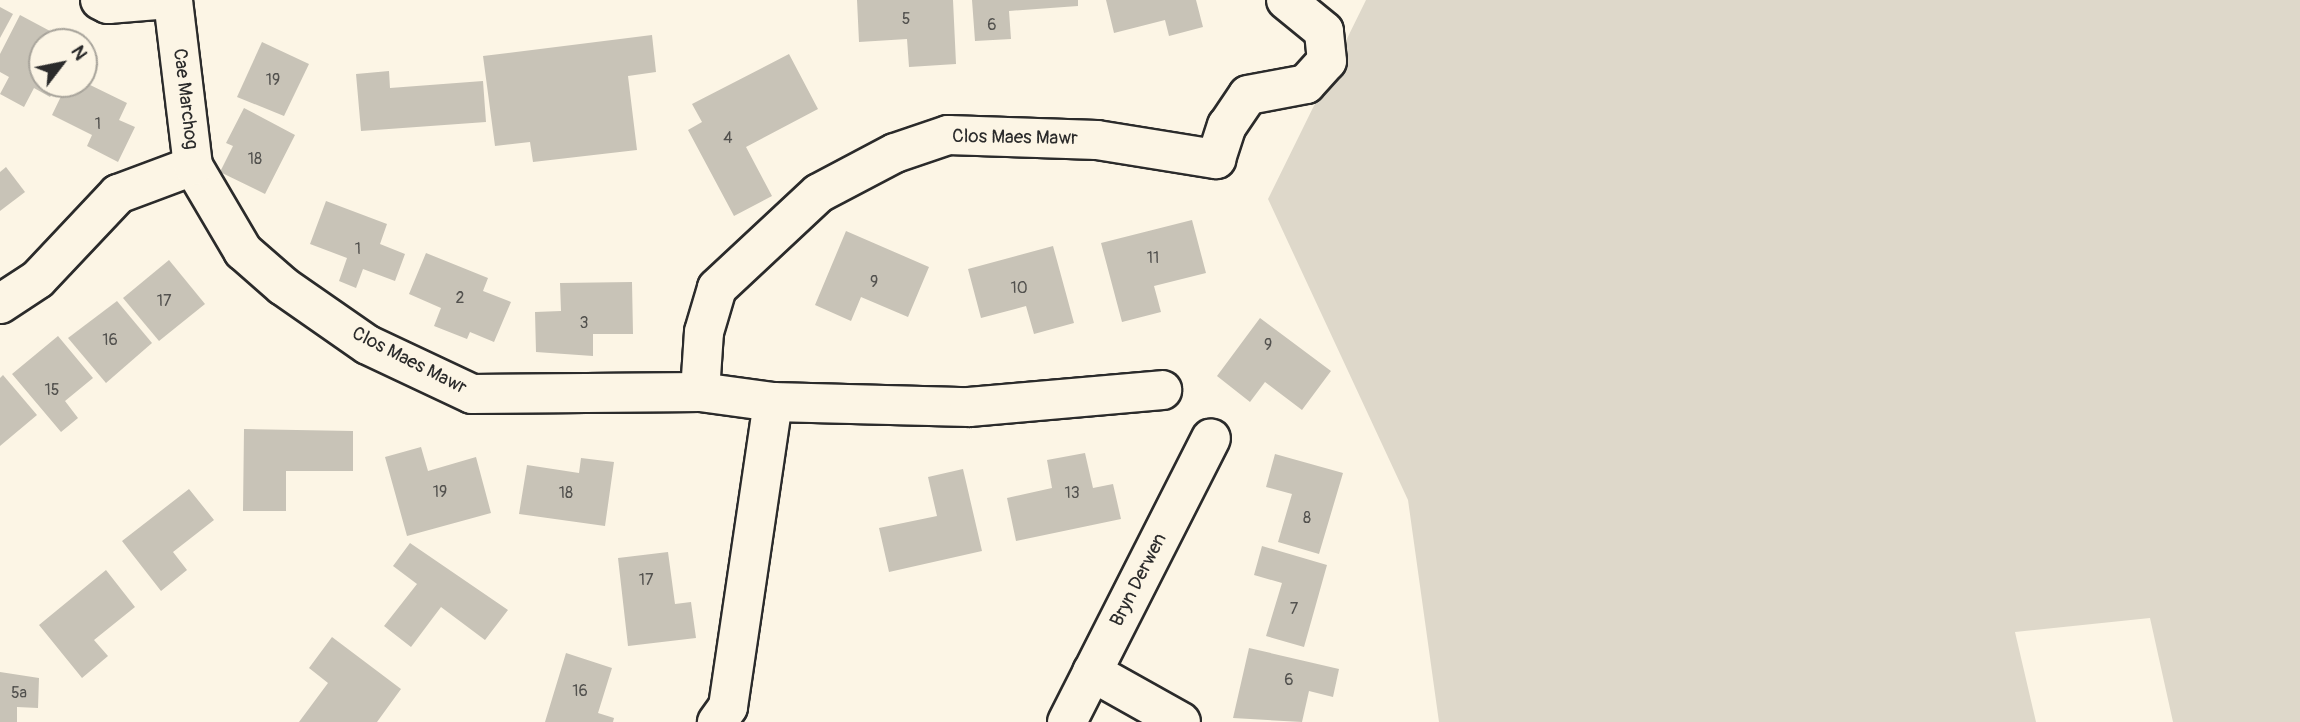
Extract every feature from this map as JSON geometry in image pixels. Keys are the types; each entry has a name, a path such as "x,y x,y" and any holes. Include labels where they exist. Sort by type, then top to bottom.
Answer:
{"street":[{"path":"100,0 108,4 157,0"},
{"name":"Cae Marchog","path":"0,304 38,279 118,194 193,166 173,0"},
{"name":"Clos Maes Mawr","path":"700,392 704,332 717,288 819,193 895,153 948,135 1097,140 1216,159 1227,126 1248,95 1307,84 1327,61 1324,32 1286,0"},
{"name":"Clos Maes Mawr","path":"193,166 243,251 283,286 368,345 472,394 700,392 774,402 970,407 1162,390"},
{"path":"717,722 728,707 774,402"},
{"name":"Bryn Derwen","path":"1067,722 1211,438"},
{"path":"1092,672 1181,722"}],"shaded area":[{"path":"1366,0 2300,0 2300,722 2173,722 2150,618 2015,632 2036,722 1439,722 1408,500 1268,199"}],"building":[{"path":"857,0 953,0 956,64 909,67 907,39 859,42"},
{"path":"972,0 1078,0 1078,6 1009,11 1011,39 975,41"},
{"path":"1106,0 1196,0 1203,27 1169,36 1165,20 1114,33"},
{"path":"0,7 13,14 0,38"},
{"path":"20,15 44,28 28,28 29,98 24,107 0,94 9,77 0,72 0,54"},
{"path":"652,35 656,72 628,76 637,150 533,162 530,142 495,146 483,56"},
{"path":"262,42 309,64 284,116 237,97"},
{"path":"789,54 818,109 746,147 772,196 734,216 688,130 702,122 692,104"},
{"path":"389,71 390,88 483,81 486,122 361,131 356,74"},
{"path":"98,89 127,103 119,120 135,127 118,162 87,146 92,135 52,115 60,98 98,98"},
{"path":"244,108 295,135 265,194 220,172 233,146 226,143"},
{"path":"6,167 25,192 0,211 0,172"},
{"path":"326,201 387,224 380,244 405,254 395,281 363,269 356,288 339,281 347,258 310,244"},
{"path":"1192,220 1206,273 1154,286 1161,312 1122,322 1101,243"},
{"path":"846,231 929,267 908,317 861,297 851,321 815,305"},
{"path":"1053,246 1074,323 1034,334 1026,306 981,318 968,269"},
{"path":"426,253 488,278 483,291 511,302 494,342 470,332 467,339 434,326 441,308 409,294"},
{"path":"169,260 205,304 159,341 123,298"},
{"path":"632,282 633,334 593,334 593,356 536,352 535,312 561,311 560,283"},
{"path":"117,301 152,343 106,383 68,338"},
{"path":"1260,318 1331,371 1302,410 1265,382 1250,402 1217,376"},
{"path":"58,336 93,378 65,401 78,418 61,432 12,374"},
{"path":"3,375 37,415 0,446 0,378"},
{"path":"244,429 353,431 353,471 286,471 286,511 243,511"},
{"path":"421,447 428,471 476,457 491,513 407,536 385,457"},
{"path":"1085,453 1093,488 1113,484 1121,519 1016,541 1007,498 1052,488 1047,460"},
{"path":"1275,454 1343,473 1319,554 1278,542 1292,494 1266,487"},
{"path":"581,458 614,462 605,526 519,514 527,465 579,473"},
{"path":"963,469 982,551 889,572 879,528 937,516 928,477"},
{"path":"189,489 214,520 173,552 187,570 161,591 122,541"},
{"path":"410,543 508,610 485,640 441,607 411,647 384,626 417,584 393,566"},
{"path":"1262,546 1327,565 1304,647 1266,636 1282,583 1254,575"},
{"path":"668,552 675,604 691,602 696,638 628,646 618,558"},
{"path":"106,570 135,607 94,640 108,656 82,678 39,625"},
{"path":"332,637 401,689 377,722 299,722 328,683 309,668"},
{"path":"1249,648 1339,669 1333,697 1309,691 1302,722 1233,718"},
{"path":"566,653 612,668 598,713 614,718 613,722 545,722"},
{"path":"0,672 39,678 38,708 17,707 17,722 0,722"}]}
